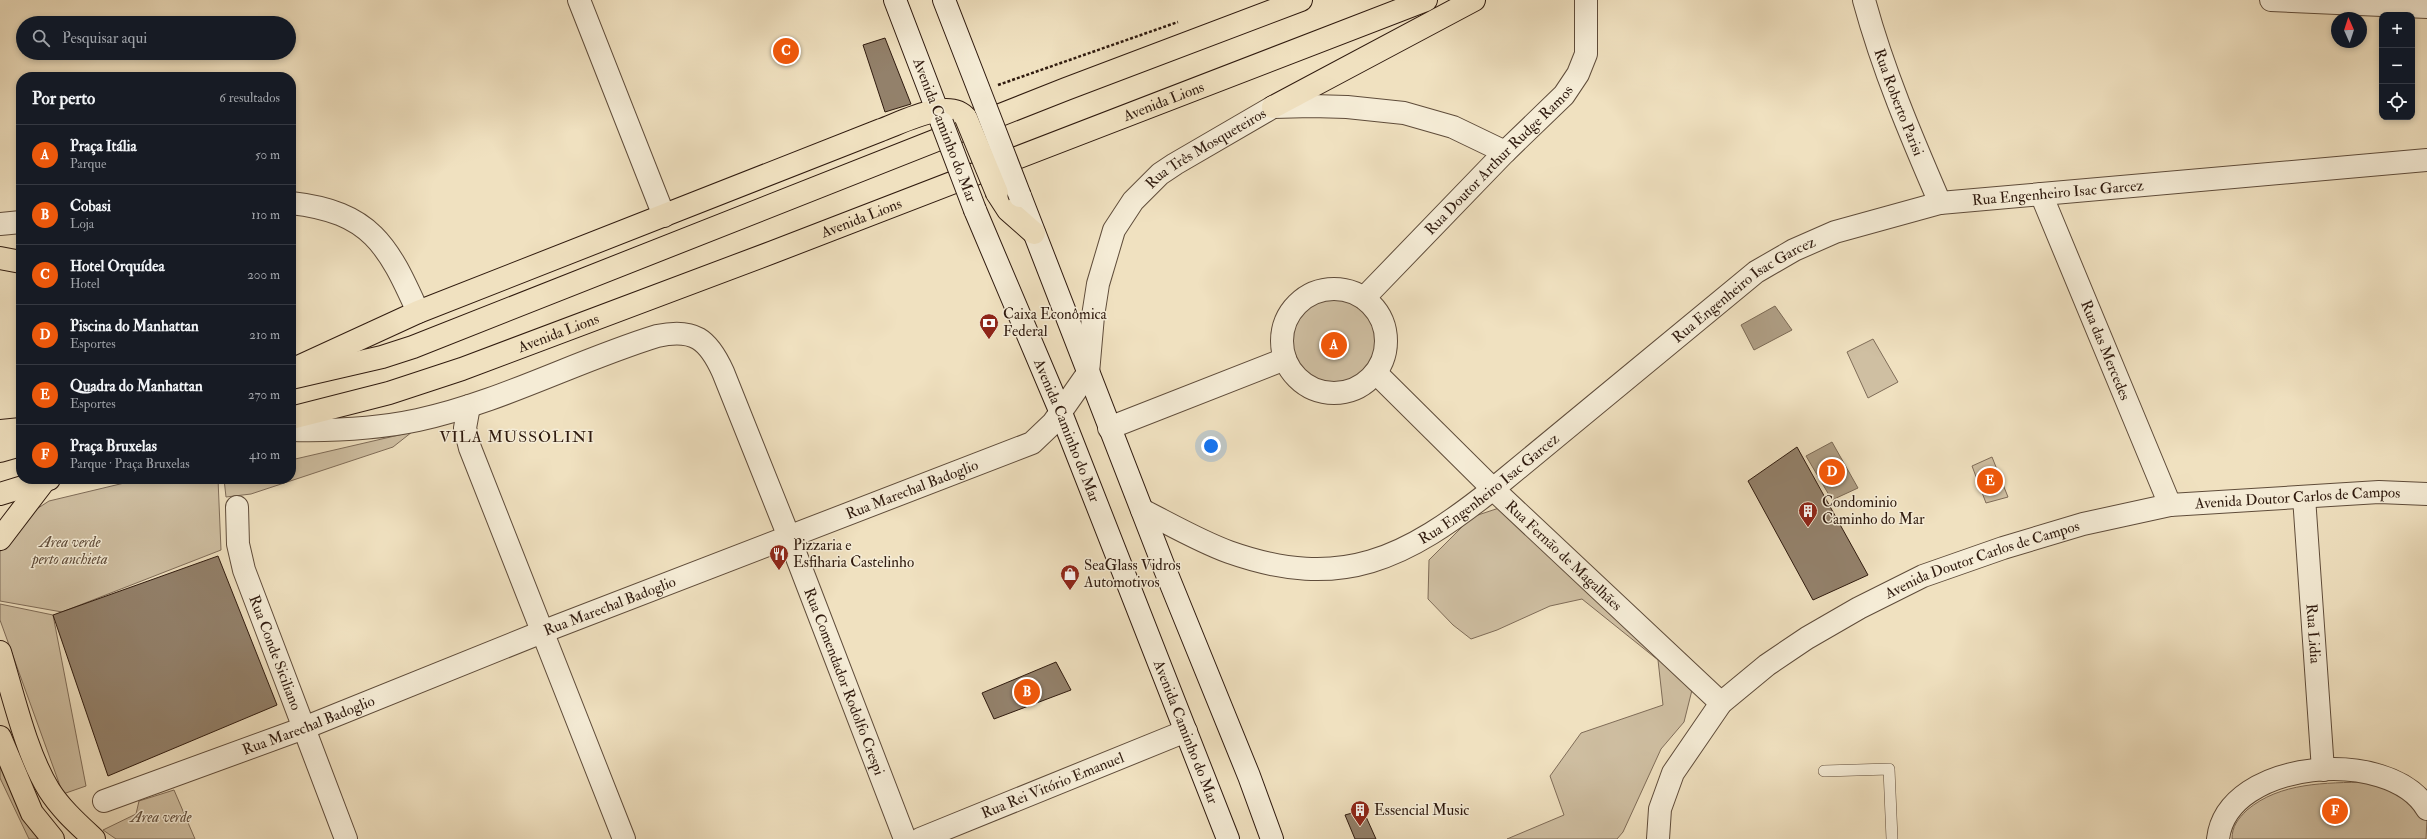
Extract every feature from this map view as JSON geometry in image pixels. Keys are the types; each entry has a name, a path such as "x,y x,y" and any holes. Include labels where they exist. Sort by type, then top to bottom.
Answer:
{"highway":[{"path":"296,377 382,357 413,347 1066,89 1301,0"},
{"name":"Avenida Lions","path":"296,417 389,393 462,369 773,252 1426,0"},
{"path":"1273,107 1474,0"},
{"path":"296,368 418,312 664,216 939,117 951,109 962,114 966,118 996,192 1008,210 1034,233"},
{"path":"0,258 16,261"},
{"path":"0,431 16,429"},
{"path":"0,451 16,446"},
{"path":"0,494 34,484"},
{"path":"0,539 44,484"},
{"path":"0,652 31,751 49,790 74,821 94,839"},
{"path":"0,737 32,813 53,839"}],"street":[{"path":"579,0 664,216"},
{"name":"Avenida Caminho do Mar","path":"895,0 975,210 1061,413 1228,839"},
{"path":"944,0 1109,428 1249,776 1272,839"},
{"name":"Rua Doutor Arthur Rudge Ramos","path":"1364,298 1505,152 1555,105 1578,74 1586,54 1586,0"},
{"name":"Rua Roberto Parisi","path":"1864,0 1878,50 1896,99 1940,203"},
{"path":"2270,0 2427,7"},
{"name":"Rua Três Mosqueteiros","path":"1088,373 1093,316 1098,284 1109,246 1123,215 1133,200 1160,174 1273,107 1347,107 1404,113 1453,127 1505,152"},
{"name":"Rua Engenheiro Isac Garcez","path":"1142,510 1228,552 1260,561 1288,566 1334,568 1363,564 1415,545 1494,489 1756,272 1794,250 1835,232 1940,203 2427,160"},
{"name":"Rua das Mercedes","path":"2041,194 2170,505"},
{"path":"296,204 322,209 340,215 368,231 379,240 397,265 418,312"},
{"path":"0,224 16,222"},
{"path":"1333,289 1350,291 1364,298 1376,310 1384,325 1386,341 1384,358 1376,372 1364,383 1350,390 1334,393 1319,390 1304,383 1293,372 1285,359 1282,343 1284,326 1292,312 1303,300 1317,292 1333,289"},
{"name":"Rua Comendador Rodolfo Crespi","path":"469,406 631,344 667,334 689,336 704,342 714,352 789,537 905,839"},
{"path":"1109,428 1285,359"},
{"name":"Rua Fernão de Magalhães","path":"1376,372 1494,489 1721,703"},
{"name":"Rua Marechal Badoglio","path":"104,801 304,728 542,632 1020,449 1042,435 1061,413 1088,373"},
{"path":"296,430 379,427 424,418 469,406 465,428 470,448 624,839"},
{"name":"Avenida Doutor Carlos de Campos","path":"1658,839 1660,809 1673,773 1721,703 1766,665 1808,638 1859,608 1923,576 2003,548 2082,524 2170,505 2379,492 2427,494"},
{"name":"Rua Lidia","path":"2304,497 2323,770"},
{"name":"Rua Conde Siciliano","path":"237,507 238,544 244,570 346,839"},
{"name":"Rua Rei Vitório Emanuel","path":"920,839 1186,731"},
{"path":"2218,839 2226,814 2257,787 2278,778 2323,770 2346,769 2386,778 2408,788 2421,799 2427,809"}],"lane":[{"path":"1824,771 1889,769 1892,839"}],"path":[{"path":"983,100 1183,21"}],"green space":[{"path":"1334,297 1351,301 1365,310 1374,324 1378,341 1374,358 1365,372 1351,381 1334,385 1317,381 1303,372 1294,358 1290,341 1294,324 1303,310 1317,301"},
{"path":"1873,339 1898,382 1868,398 1847,352"},
{"path":"412,432 393,447 296,479 296,459"},
{"path":"1992,457 2008,497 1986,503 1972,466"},
{"name":"Area verde perto anchieta","path":"120,484 218,484 221,550 62,612 0,601 0,552 5,542 32,512 49,501"},
{"path":"225,484 281,484 251,494 226,497"},
{"path":"1520,501 1698,666 1684,722 1661,749 1623,832 1617,839 1507,839 1564,815 1550,776 1581,733 1663,705 1658,660 1582,599 1550,606 1497,630 1471,639 1453,625 1428,599 1429,560 1472,517"},
{"path":"0,604 53,615 86,786 63,794 0,620"},
{"path":"0,757 43,839 29,839 0,778"},
{"path":"2367,782 2392,787 2427,818 2426,839 2232,839 2234,826 2244,813 2260,801 2274,794 2304,786"},
{"name":"Area verde","path":"174,790 195,839 116,839 103,830 136,814 139,801"}],"shaded area":[{"path":"1775,306 1792,330 1754,350 1741,325"},
{"path":"1832,442 1858,488 1832,500 1806,456"}],"building":[{"path":"885,38 911,104 885,112 863,45"},
{"name":"Condominio Caminho do Mar","path":"1797,447 1868,575 1813,600 1748,481"},
{"path":"218,556 277,705 108,776 53,615"},
{"path":"1056,662 1071,690 994,719 982,693"},
{"name":"Essencial Music","path":"1363,810 1376,839 1355,839 1345,815"}],"place":[{"name":"Hotel Orquídea","path":"786,51"},
{"name":"Caixa Econômica Federal","path":"989,340"},
{"name":"Praça Itália","path":"1334,345"},
{"name":"Piscina do Manhattan","path":"1832,472"},
{"name":"Quadra do Manhattan","path":"1990,481"},
{"name":"Condominio Caminho do Mar","path":"1808,528"},
{"name":"Pizzaria e Esfiharia Castelinho","path":"779,571"},
{"name":"SeaGlass Vidros Automotivos","path":"1070,591"},
{"name":"Cobasi","path":"1027,692"},
{"name":"Praça Bruxelas","path":"2335,811"},
{"name":"Essencial Music","path":"1360,827"}],"district":[{"name":"VILA MUSSOLINI","path":"517,436"}]}
